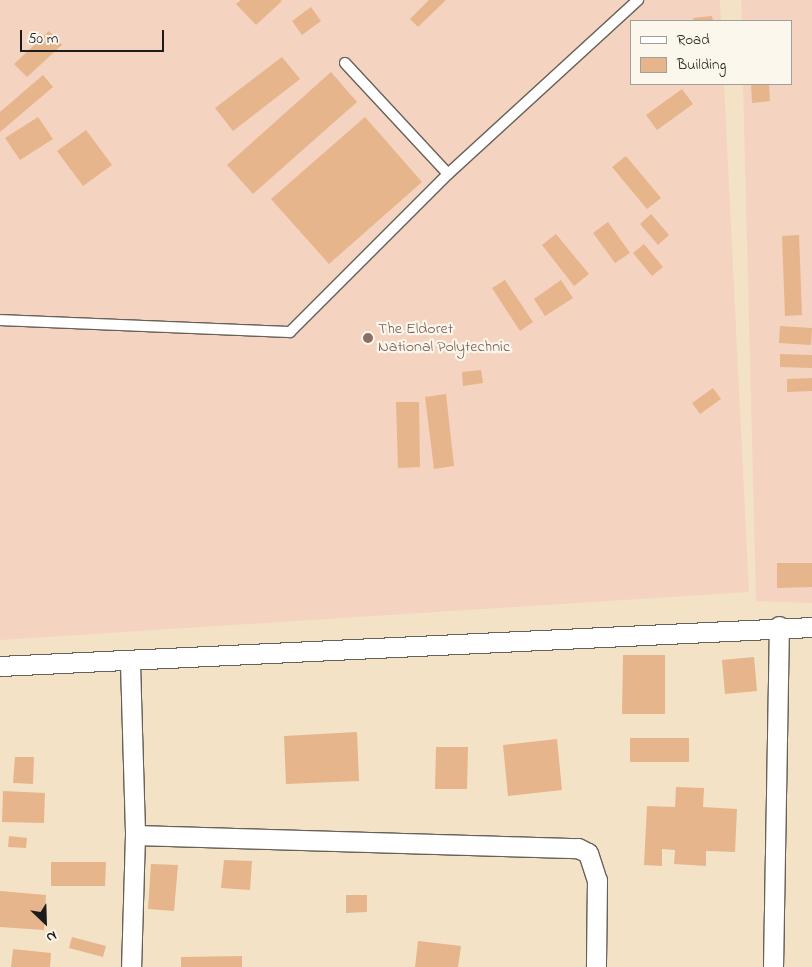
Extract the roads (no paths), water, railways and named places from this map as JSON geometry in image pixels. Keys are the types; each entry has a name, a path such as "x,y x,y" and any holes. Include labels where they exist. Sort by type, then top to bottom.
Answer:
{"street":[{"path":"0,666 130,663 779,626 812,627"},
{"path":"773,967 779,626"},
{"path":"130,663 135,835 131,967"},
{"path":"135,835 578,848 588,853 596,880 596,967"}],"lane":[{"path":"0,320 290,332 448,174 638,0"},
{"path":"345,63 448,174"}],"place":[{"name":"The Eldoret National Polytechnic","path":"368,338"}]}
